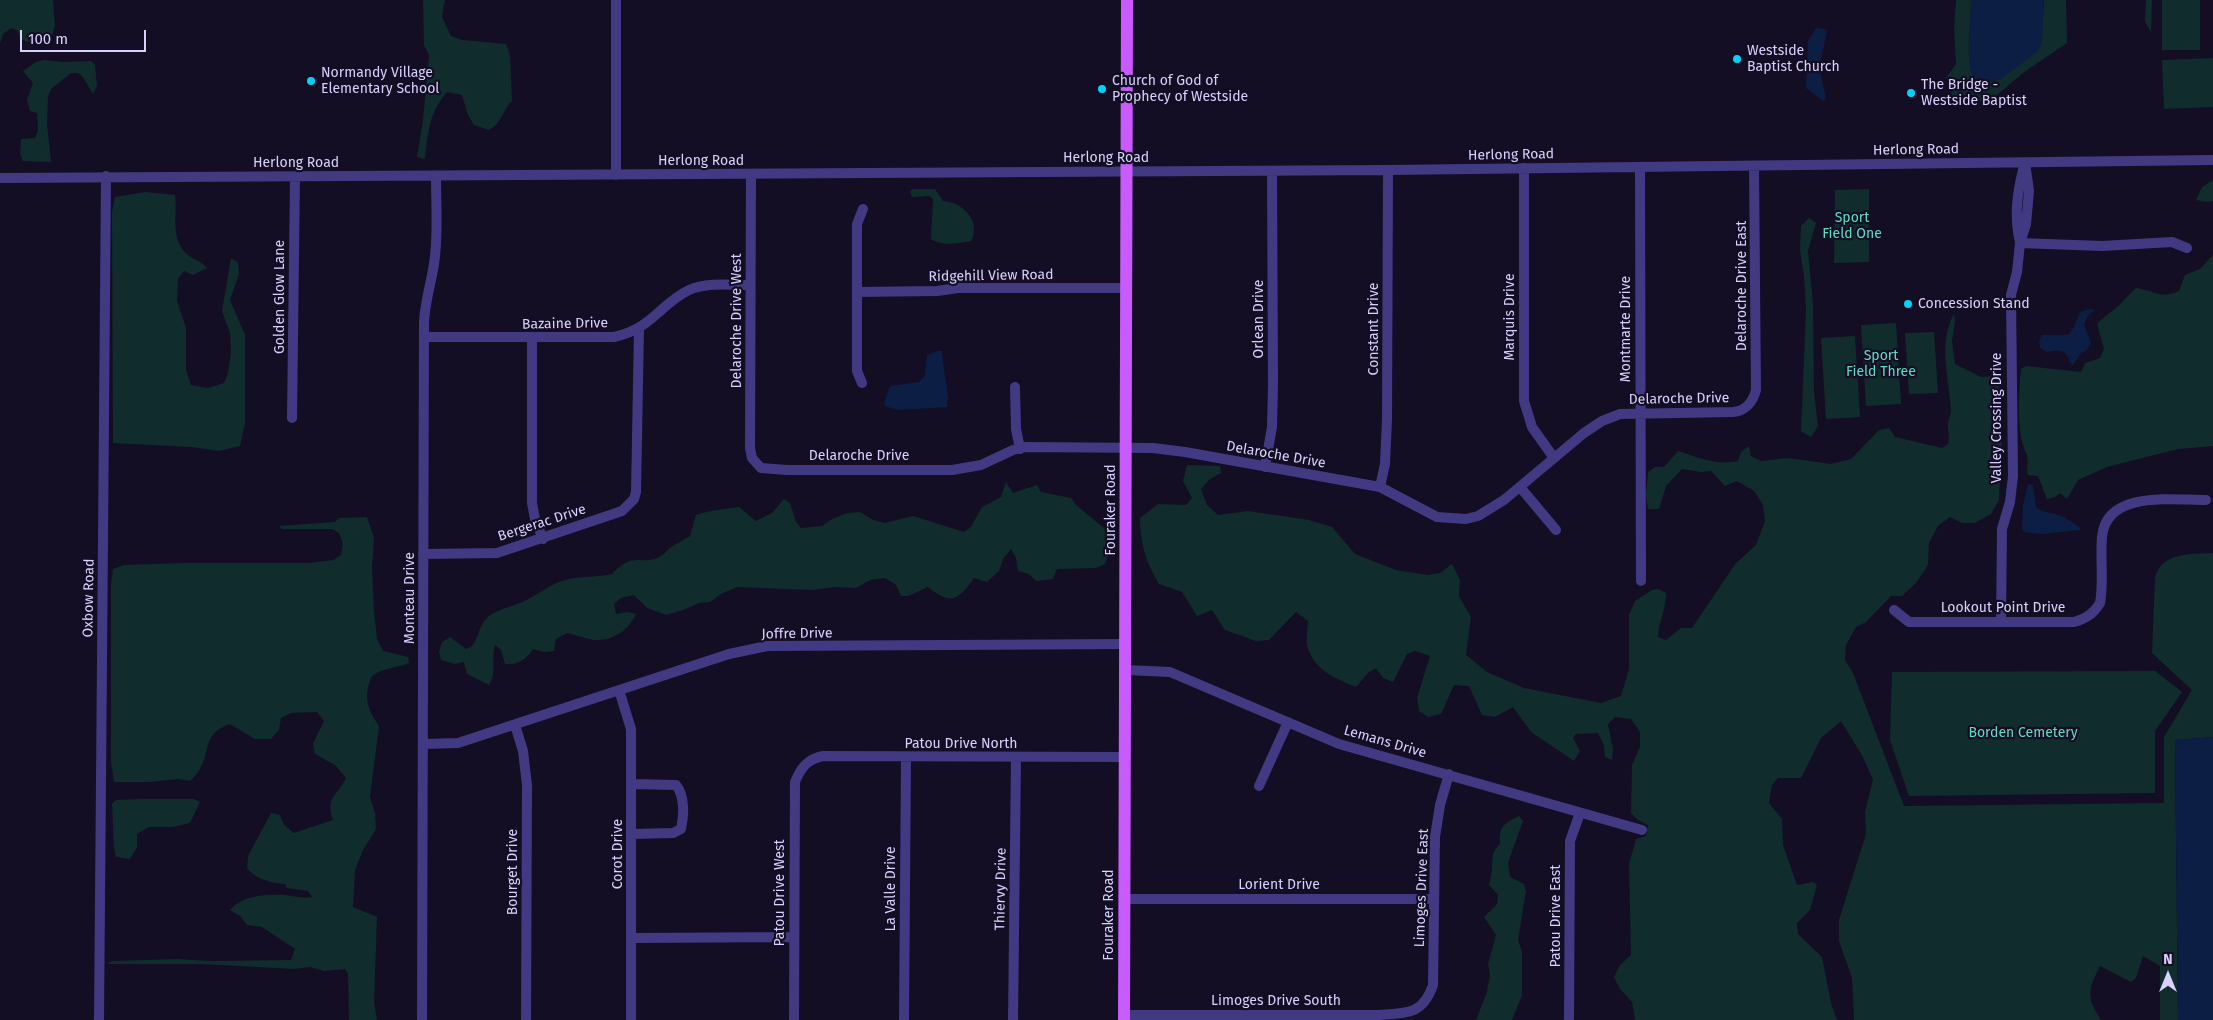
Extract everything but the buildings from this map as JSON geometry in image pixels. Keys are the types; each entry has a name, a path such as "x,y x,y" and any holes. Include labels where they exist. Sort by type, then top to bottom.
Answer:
{"main road":[{"name":"Fouraker Road","path":"1124,1017 1127,0"}],"street":[{"path":"616,0 616,175"},
{"name":"Herlong Road","path":"0,178 1272,171 1754,167 2213,160"},
{"name":"Valley Crossing Drive","path":"2001,622 2002,528 2010,502 2013,476 2011,295 2017,272 2020,243 2016,225 2018,192 2025,163"},
{"name":"Montmarte Drive","path":"1640,167 1641,582"},
{"name":"Delaroche Drive East","path":"1750,404 1756,390 1754,167"},
{"name":"Marquis Drive","path":"1524,168 1524,401 1532,427 1554,458"},
{"name":"Constant Drive","path":"1380,487 1385,464 1387,420 1388,170"},
{"name":"Orlean Drive","path":"1264,466 1272,427 1273,393 1272,171"},
{"name":"Delaroche Drive West","path":"751,175 750,448 752,458 757,465"},
{"name":"Oxbow Road","path":"99,1020 106,176"},
{"name":"Golden Glow Lane","path":"292,418 295,177"},
{"name":"Monteau Drive","path":"422,1020 424,337 425,299 433,273 436,253 436,177"},
{"path":"862,383 857,371 857,224 863,209"},
{"path":"2020,243 2102,246 2172,242 2187,248"},
{"name":"Bazaine Drive","path":"424,337 606,338 622,335 640,328 690,290 704,286 750,285"},
{"name":"Ridgehill View Road","path":"857,292 937,291 958,288 1126,288"},
{"name":"Bergerac Drive","path":"423,554 497,553 622,511 634,499 636,492 640,328"},
{"path":"532,338 532,504 535,519 543,539"},
{"path":"1015,387 1016,429 1020,449"},
{"name":"Delaroche Drive","path":"757,465 761,468 786,470 952,470 981,465 1020,449 1126,448 1169,450 1380,487 1437,517 1456,520 1478,516 1504,500 1602,421 1620,414 1738,412 1750,404"},
{"path":"1520,487 1556,530"},
{"name":"Lookout Point Drive","path":"1894,610 1909,622 2074,622 2085,619 2094,612 2100,603 2102,536 2109,518 2124,506 2137,501 2206,500"},
{"name":"Joffre Drive","path":"424,744 458,743 737,651 767,646 1126,644"},
{"name":"Lemans Drive","path":"1126,670 1170,672 1339,744 1642,830"},
{"name":"Corot Drive","path":"620,690 630,729 631,1020"},
{"path":"1259,786 1288,722"},
{"name":"Bourget Drive","path":"515,725 523,752 527,785 526,1020"},
{"name":"Patou Drive North","path":"801,768 812,759 823,756 1125,757"},
{"name":"La Valle Drive","path":"904,1020 906,757"},
{"name":"Thiervy Drive","path":"1013,1020 1016,757"},
{"name":"Patou Drive West","path":"794,1020 795,782 801,768"},
{"name":"Limoges Drive East","path":"1425,1002 1433,985 1435,837 1440,805 1448,774"},
{"path":"631,784 676,785 682,792 683,820 680,829 673,833 631,834"},
{"name":"Patou Drive East","path":"1569,1020 1570,841 1580,813"},
{"name":"Lorient Drive","path":"1124,899 1434,899"},
{"path":"632,938 794,937"},
{"name":"Limoges Drive South","path":"1124,1017 1379,1015 1409,1012 1425,1002"}],"green space":[{"path":"0,0 53,0 55,26 49,46 25,41 20,38 17,30 11,28 3,34 0,43"},
{"path":"423,0 445,0 442,17 451,36 462,40 506,44 510,55 512,101 499,121 489,130 474,125 468,115 462,95 447,92 436,108 430,123 425,159 417,157 423,120 429,55 424,45"},
{"path":"1956,0 1971,0 1970,56 1971,67 1978,84 2001,79 2043,17 2044,0 2066,0 2067,43 2023,73 1991,100 1952,104 1951,82 1946,78 1956,64 1954,28"},
{"path":"2146,0 2152,0 2151,32 2145,21"},
{"path":"2162,0 2200,0 2200,50 2162,50"},
{"path":"2213,58 2213,107 2164,109 2162,60"},
{"path":"44,60 63,62 91,61 95,65 97,86 93,94 83,77 78,73 71,73 51,89 48,97 47,124 51,162 23,161 20,154 21,139 35,138 38,131 37,113 30,111 27,100 33,83 23,71 36,62"},
{"path":"2213,180 2213,201 2196,200 2202,187"},
{"path":"913,189 935,189 943,201 950,202 963,209 972,220 974,226 974,234 971,241 945,244 931,239 933,199 929,196 912,197 910,191"},
{"name":"Sport Field One","path":"1869,189 1869,262 1834,263 1835,190"},
{"path":"145,192 175,195 178,242 188,255 207,268 193,275 184,271 178,279 177,301 186,328 186,370 191,385 208,388 224,383 228,373 231,353 230,333 222,311 231,258 238,262 239,274 230,300 245,335 245,423 240,446 219,451 192,447 113,443 112,212 115,197"},
{"path":"1809,218 1816,223 1808,251 1813,305 1814,392 1818,426 1811,437 1801,431 1806,309 1800,250 1801,226"},
{"path":"2213,255 2213,446 2178,449 2107,467 2078,480 2067,499 2060,493 2055,497 2047,499 2038,476 2028,475 2027,473 2028,459 2021,437 2019,418 2021,369 2026,366 2081,372 2085,363 2100,358 2104,349 2097,324 2119,306 2136,288 2162,295 2179,291 2185,275 2200,269"},
{"path":"1954,314 1955,321 1952,341 1955,364 1981,377 1996,376 1999,382 2002,434 1999,500 1991,514 1975,523 1962,523 1950,517 1938,526 1929,543 1928,565 1916,583 1902,596 1891,596 1866,622 1856,627 1846,645 1845,660 1853,673 1904,806 2164,803 2164,737 2192,690 2152,653 2155,578 2158,570 2170,559 2187,554 2213,553 2213,737 2175,740 2178,1020 2160,1020 2160,966 2143,956 2136,978 2131,982 2100,966 2090,993 2093,1005 2101,1020 1854,1020 1852,978 1839,941 1839,920 1866,834 1865,812 1873,780 1863,757 1841,721 1821,738 1801,778 1778,778 1772,785 1769,803 1782,819 1783,845 1797,885 1813,882 1817,885 1810,910 1797,923 1798,934 1822,957 1831,1003 1837,1020 1635,1020 1632,1002 1620,989 1614,977 1620,965 1631,955 1629,864 1636,839 1646,836 1648,825 1638,820 1631,813 1632,765 1640,747 1640,732 1631,719 1615,717 1608,724 1613,749 1612,760 1605,757 1604,745 1598,733 1576,734 1573,738 1580,751 1574,761 1531,732 1513,707 1495,717 1482,715 1469,686 1454,685 1441,714 1428,717 1419,711 1417,698 1430,656 1415,651 1407,654 1393,682 1383,678 1376,668 1368,673 1356,687 1333,677 1314,661 1307,645 1308,621 1296,612 1269,640 1256,641 1225,630 1212,610 1197,616 1182,592 1159,584 1145,552 1141,536 1140,518 1158,504 1186,505 1192,498 1183,481 1187,465 1220,466 1221,473 1210,479 1201,489 1207,505 1218,515 1248,511 1309,520 1332,527 1355,554 1396,570 1427,575 1440,573 1452,564 1460,580 1459,596 1471,617 1466,655 1487,672 1524,688 1601,703 1621,696 1629,669 1629,615 1635,601 1652,590 1659,589 1666,593 1658,637 1666,640 1681,628 1692,628 1736,563 1756,545 1765,521 1763,505 1754,491 1737,481 1725,486 1711,471 1701,472 1682,469 1666,486 1659,509 1648,509 1646,495 1648,472 1655,467 1664,467 1678,451 1707,460 1730,462 1738,461 1741,452 1749,446 1751,456 1761,461 1787,458 1831,464 1851,459 1879,430 1889,428 1895,437 1942,448 1948,444 1949,439 1948,423 1951,410 1945,348 1946,336"},
{"name":"Sport Field Three","path":"1896,323 1901,404 1866,406 1861,325"},
{"path":"1934,332 1938,393 1909,394 1905,333"},
{"path":"1855,336 1860,417 1826,419 1821,338"},
{"path":"1006,482 1013,493 1037,485 1041,492 1071,498 1076,505 1110,533 1109,552 1105,564 1095,568 1057,569 1053,579 1036,581 1029,574 1018,571 1016,558 1011,549 1003,559 999,571 987,582 974,578 959,596 954,598 943,597 928,587 908,596 901,596 896,585 885,578 870,580 856,588 835,587 812,590 737,587 721,594 710,602 699,603 666,615 647,608 634,595 621,598 614,604 616,614 627,612 636,614 625,630 608,639 588,639 567,633 556,639 554,651 544,652 533,649 525,659 518,663 509,664 505,664 501,650 495,645 493,675 489,685 467,674 464,662 455,664 441,660 439,652 442,642 450,637 466,649 471,647 483,623 492,614 525,601 552,585 574,578 612,574 626,563 655,559 661,556 672,546 690,536 696,515 701,513 739,507 756,521 772,513 784,499 790,503 796,522 801,528 822,526 832,519 847,513 860,512 873,520 885,523 913,516 964,532 971,527 982,507 1001,497"},
{"path":"367,517 374,538 372,569 377,639 383,651 408,657 409,663 376,673 372,676 367,696 369,708 379,726 370,797 375,813 376,829 363,850 355,870 353,907 377,917 374,1002 377,1020 349,1020 348,974 345,969 324,971 310,967 294,969 202,964 107,964 112,961 177,959 211,961 291,960 295,949 262,927 247,925 240,916 230,910 241,901 255,896 285,895 301,898 312,897 308,891 287,888 285,884 269,881 254,875 247,868 248,856 271,813 280,815 284,825 294,833 333,820 330,806 331,801 346,778 335,765 315,754 313,744 324,721 317,712 291,713 281,718 279,730 271,739 255,739 230,724 220,729 209,741 202,764 190,781 178,779 149,782 114,782 111,762 111,584 113,569 124,565 308,563 333,560 341,555 343,544 339,533 332,529 282,529 279,526 335,522 339,518"},
{"name":"Borden Cemetery","path":"2155,671 2182,692 2155,731 2155,793 1909,796 1890,740 1892,672"},
{"path":"194,799 200,802 190,823 173,827 149,827 137,834 137,847 130,859 116,857 112,804 116,800"},
{"path":"1519,816 1523,821 1508,863 1510,877 1524,884 1526,891 1518,940 1522,952 1522,995 1512,1020 1476,1020 1487,992 1490,975 1488,964 1496,935 1484,917 1497,904 1498,895 1489,885 1493,855 1500,844 1500,833 1503,826"}],"water":[{"path":"1971,0 2044,0 2042,43 2037,52 2001,79 1977,84 1973,76 1969,56"},
{"path":"1816,28 1825,29 1827,32 1819,67 1826,98 1823,101 1806,88 1808,41"},
{"path":"2090,309 2095,310 2087,317 2084,325 2091,343 2073,365 2065,353 2059,351 2047,352 2040,348 2039,340 2042,335 2068,335 2074,327 2080,312"},
{"path":"942,351 948,398 947,407 897,410 885,406 884,403 890,386 919,382 925,375 927,355"},
{"path":"2028,484 2033,485 2036,507 2064,518 2078,526 2080,530 2042,534 2024,532 2022,529 2023,506"},
{"path":"2213,737 2213,1020 2178,1020 2175,740"}],"place":[{"name":"Westside Baptist Church","path":"1737,59"},
{"name":"Normandy Village Elementary School","path":"311,81"},
{"name":"Church of God of Prophecy of Westside","path":"1102,89"},
{"name":"The Bridge - Westside Baptist","path":"1911,93"},
{"name":"Concession Stand","path":"1908,304"}]}
